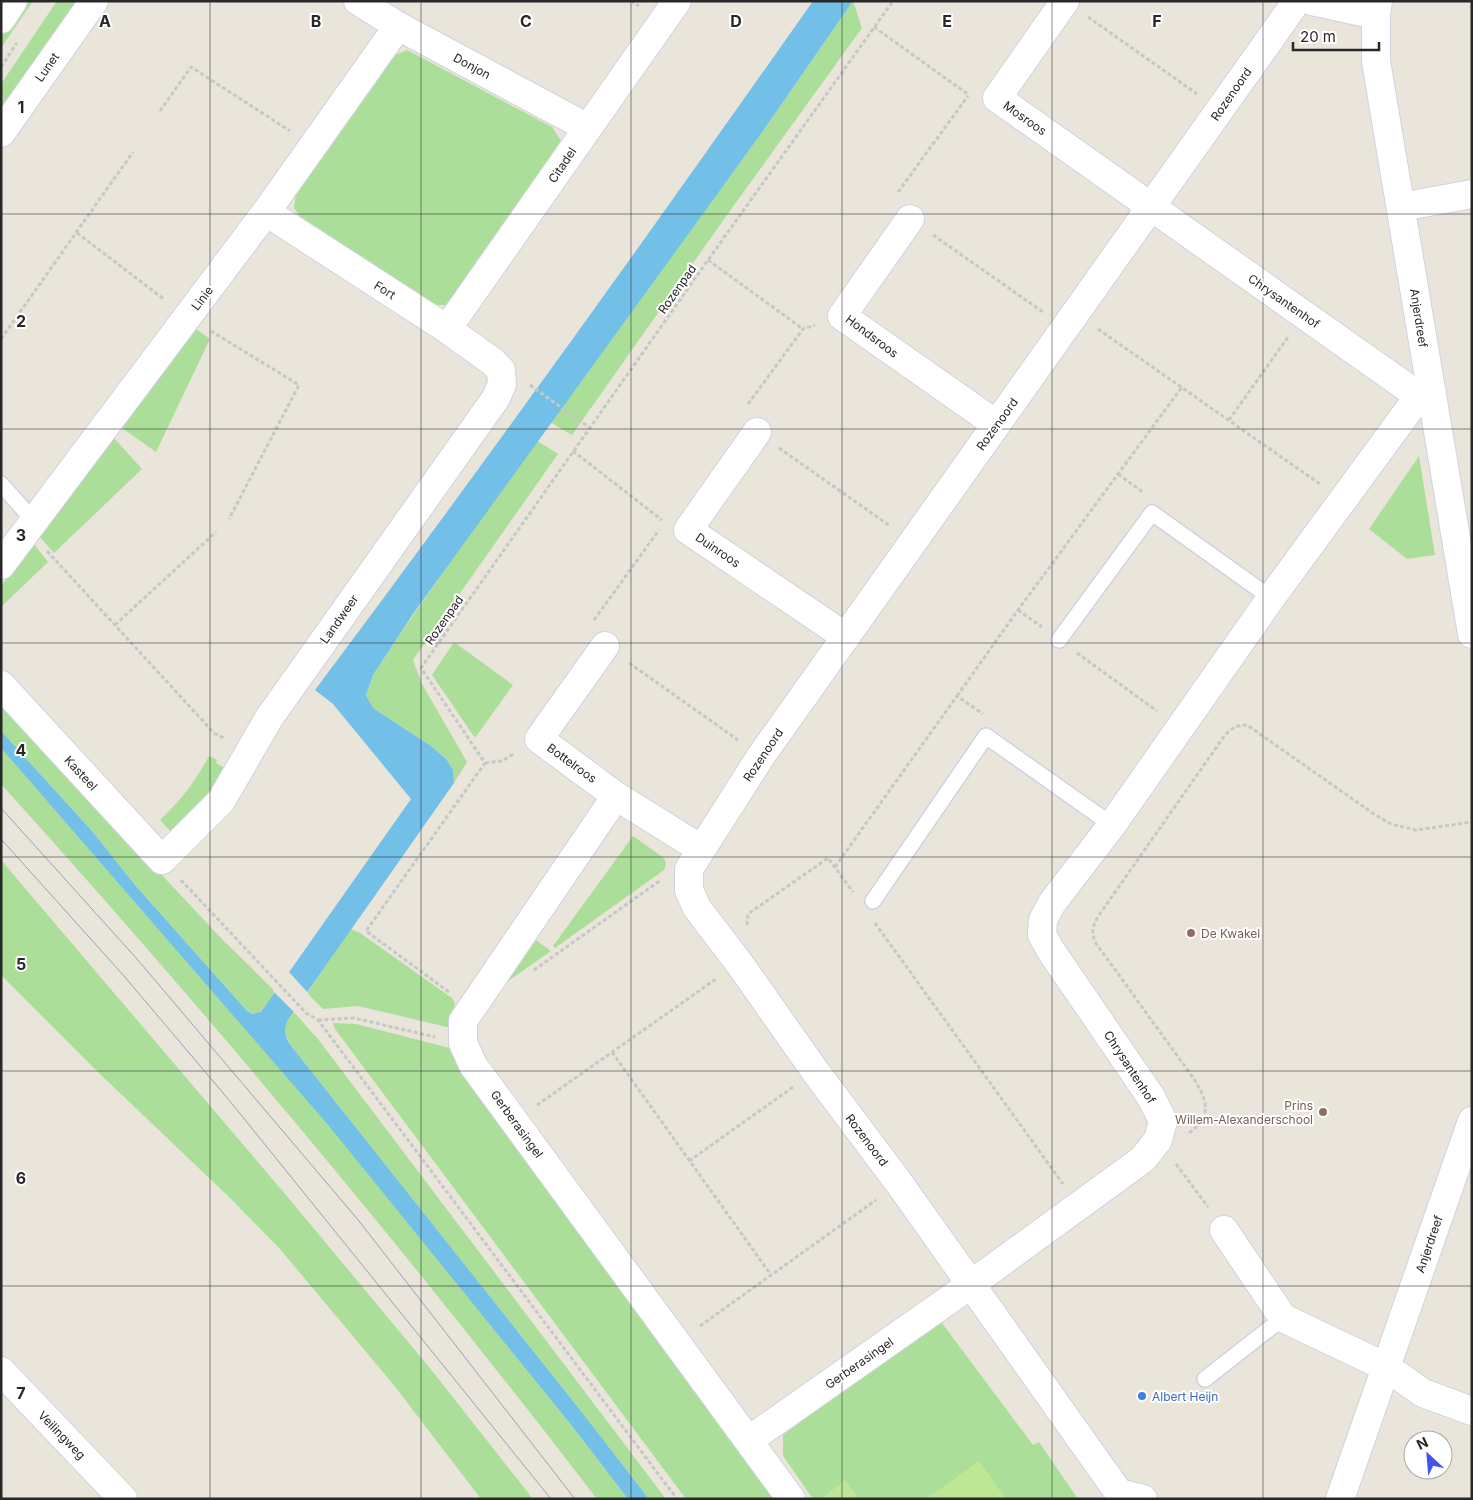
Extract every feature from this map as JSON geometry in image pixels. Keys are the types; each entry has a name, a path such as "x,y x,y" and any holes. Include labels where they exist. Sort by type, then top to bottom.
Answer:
{"street":[{"path":"1,19 13,1"},
{"name":"Lunet","path":"1,134 94,1"},
{"name":"Donjon","path":"358,1 398,26 588,128"},
{"name":"Citadel","path":"447,329 677,1"},
{"name":"Mosroos","path":"1065,1 997,98 1150,206"},
{"name":"Rozenoord","path":"1124,1497 970,1285 899,1183 815,1071 732,953 697,908 689,890 695,859 761,756 1297,1"},
{"path":"1312,1 1377,8"},
{"name":"Anjerdreef","path":"1377,8 1376,61 1401,207 1425,394 1472,634"},
{"name":"Linie","path":"1,566 266,212 398,26"},
{"path":"1401,207 1472,194"},
{"name":"Chrysantenhof","path":"1150,206 1304,315 1425,394 1343,500 1271,598 1181,729 1112,825 1052,903 1043,920 1042,935 1151,1097 1163,1121 1158,1140"},
{"name":"Fort","path":"266,212 447,329 512,375"},
{"name":"Hondsroos","path":"910,219 842,316 996,424"},
{"name":"Landweer","path":"162,860 221,801 269,718 496,398 502,384 512,375"},
{"name":"Duinroos","path":"756,432 688,530 846,638"},
{"name":"Bottelroos","path":"605,646 538,739 616,796 695,859"},
{"name":"Kasteel","path":"1,685 162,860"},
{"name":"Gerberasingel","path":"616,796 463,1021 463,1043 473,1065 749,1440 790,1499"},
{"name":"Anjerdreef","path":"1340,1499 1472,1121"},
{"path":"970,1285 1143,1159 1158,1140"},
{"path":"1224,1230 1283,1318 1386,1367 1423,1393 1472,1411"},
{"name":"Gerberasingel","path":"749,1440 970,1285"},
{"name":"Veilingweg","path":"1,1371 123,1499"}],"lane":[{"path":"1,484 31,526"},
{"path":"1060,640 1152,513 1271,598"},
{"path":"865,900 986,736 1112,825"},
{"path":"1205,1378 1283,1318"}],"path":[{"name":"Rozenpad","path":"472,1009 366,931 485,763 421,668 892,1"},
{"path":"1065,1 1220,110"},
{"path":"874,27 969,95 997,98"},
{"path":"160,111 192,67 292,132"},
{"path":"969,95 890,204 910,219 1071,321 1182,387 1343,500"},
{"path":"1,339 133,152"},
{"path":"77,233 188,317 299,385 229,519"},
{"path":"708,260 803,329"},
{"path":"1229,420 1304,315"},
{"path":"842,316 803,329 737,419 912,541"},
{"path":"512,375 590,428"},
{"path":"835,867 1018,610 1182,387"},
{"path":"573,451 664,522 585,633 761,756"},
{"path":"1118,474 1148,496 1152,513"},
{"path":"31,526 115,625 214,733 250,751"},
{"path":"115,625 216,532"},
{"path":"1018,610 1181,729"},
{"path":"957,696 994,722 986,736"},
{"path":"1224,1230 1158,1140 1188,1134 1199,1126 1205,1113 1206,1100 1194,1079 1095,942 1092,933 1094,923 1225,734 1232,728 1240,725 1247,725 1391,824 1416,830 1472,822"},
{"path":"514,1121 612,1052 732,953 747,927 748,914 828,858 865,900"},
{"path":"530,973 673,871 695,859"},
{"path":"162,860 306,1013 318,1020 677,1499"},
{"path":"875,923 1078,1206"},
{"path":"318,1020 354,1018 463,1043"},
{"path":"612,1052 771,1275"},
{"path":"690,1161 815,1071"},
{"path":"678,1343 899,1183"}],"green space":[{"path":"22,1 33,1 1,48 1,31"},
{"path":"57,1 77,1 1,112 1,84"},
{"path":"853,1 862,28 572,435 550,422 765,128"},
{"path":"407,50 552,127 563,144 448,305 425,305 304,222 294,208 297,185 386,59"},
{"path":"196,329 210,339 156,452 122,428"},
{"path":"114,438 142,469 54,553 39,536"},
{"path":"536,440 558,454 413,660 422,684 467,762 454,783 453,770 446,759 431,746 373,708 366,695 373,675 400,634"},
{"path":"1419,456 1435,555 1407,559 1369,529"},
{"path":"34,544 48,562 1,607 1,586"},
{"path":"454,642 513,685 475,738 432,675"},
{"path":"1,704 222,939 276,992 261,1012 251,1014 247,1011 135,885 92,831 1,731"},
{"path":"1,748 329,1125 572,1426 628,1499 597,1499 380,1225 231,1046 1,784"},
{"path":"209,756 217,760 216,763 226,769 211,794 173,834 160,820 188,790"},
{"path":"633,836 664,858 666,864 664,870 555,948 553,946"},
{"path":"1,860 291,1201 429,1367 533,1499 481,1499 393,1384 279,1248 1,975"},
{"path":"351,929 360,933 452,998 455,1004 451,1018 451,1028 358,1006 323,1009 307,993"},
{"path":"533,938 551,951 497,989"},
{"path":"293,1011 318,1039 666,1499 649,1499 292,1047 287,1038 286,1025"},
{"path":"333,1023 356,1024 454,1049 586,1238 773,1499 686,1499 335,1029"},
{"path":"934,1323 942,1323 1033,1445 1039,1442 1078,1499 858,1499 845,1481 821,1499 813,1499 783,1456 783,1435"},
{"path":"979,1461 1006,1499 926,1499"},
{"path":"845,1481 858,1499 821,1499"}],"water":[{"path":"813,1 853,1 765,128 413,614 373,675 366,695 373,708 431,746 446,759 453,770 454,783 289,1018 285,1030 286,1037 292,1047 649,1499 628,1499 572,1426 329,1126 1,748 1,731 92,831 135,885 247,1011 252,1014 261,1012 411,799 333,704 315,690 567,347"}],"pier":[{"path":"288,971 309,994 295,1013 273,991"}],"tram line":[{"path":"1,808 137,959 359,1221 575,1499"},
{"path":"1,839 124,976 229,1100 551,1499"}],"place":[{"name":"De Kwakel","path":"1191,933"},
{"name":"Prins Willem-Alexanderschool","path":"1323,1112"},
{"name":"Albert Heijn","path":"1142,1396"}]}
